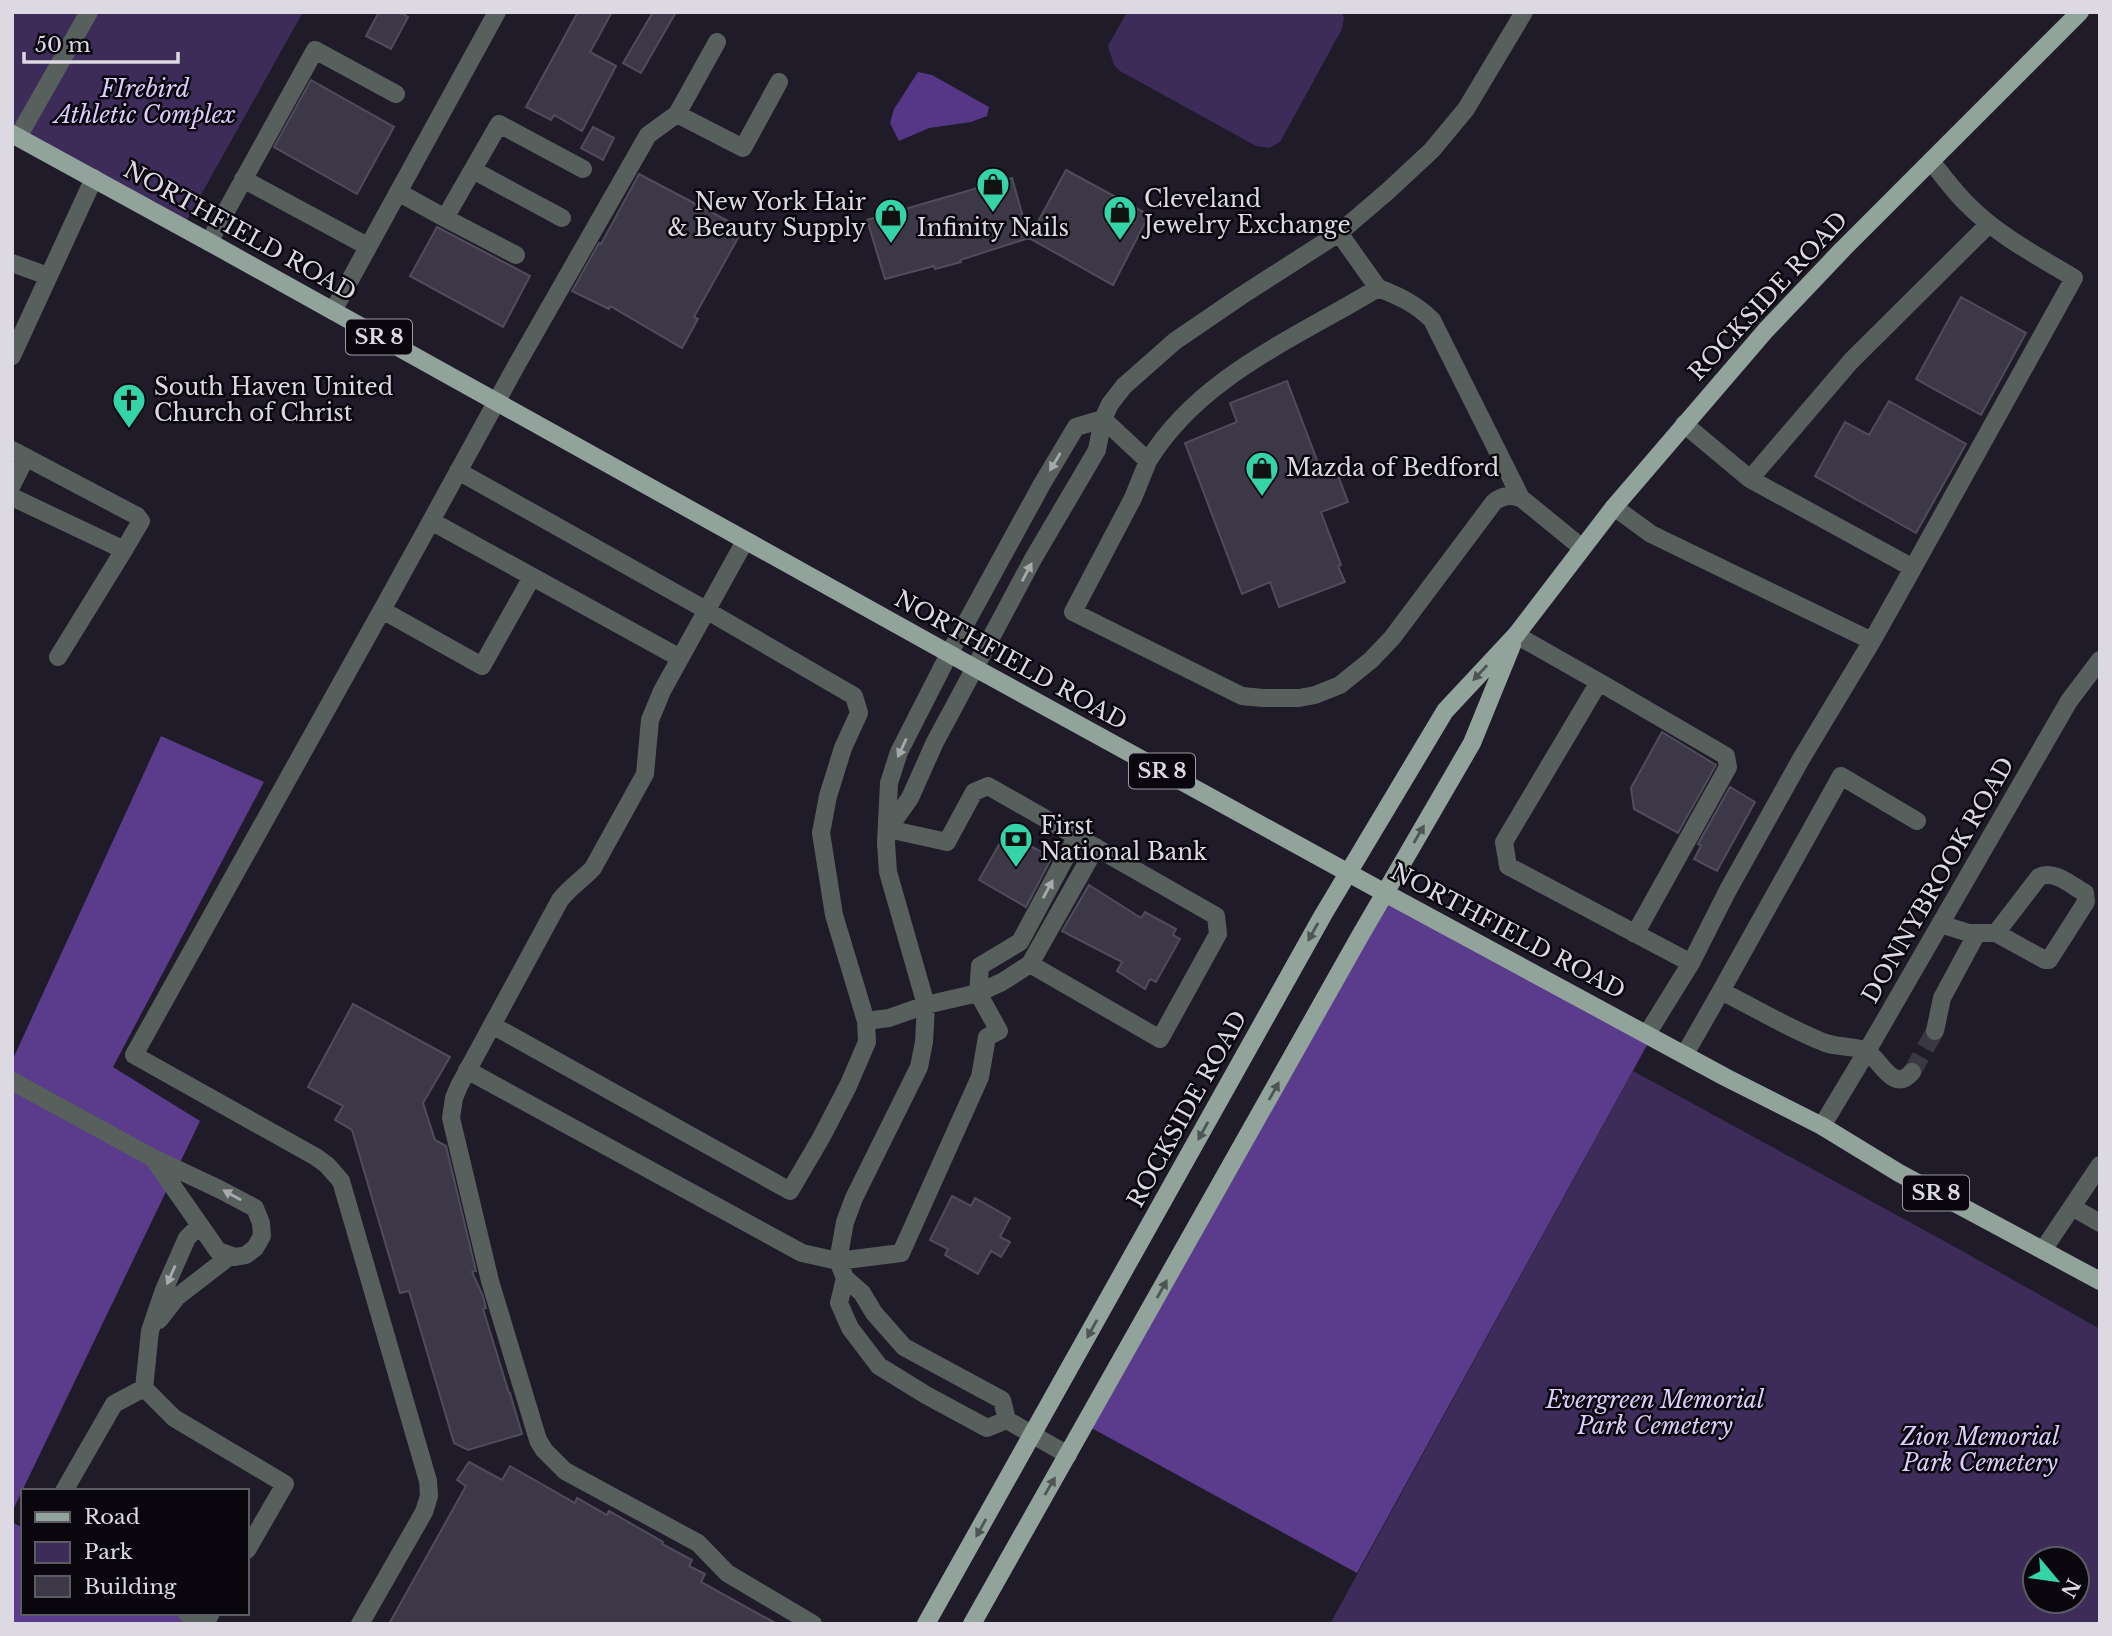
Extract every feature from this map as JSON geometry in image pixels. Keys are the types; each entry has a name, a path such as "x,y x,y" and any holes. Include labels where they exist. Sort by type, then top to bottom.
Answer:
{"main road":[{"name":"ROCKSIDE ROAD","path":"926,1624 1323,915 1445,711 1516,635 1581,547 1766,330 2080,12"},
{"name":"NORTHFIELD ROAD","path":"15,136 949,654 1348,873 1822,1126 1899,1172 2100,1281"},
{"name":"ROCKSIDE ROAD","path":"972,1624 1472,743 1516,635"}],"street":[{"path":"15,136 89,12"},
{"path":"333,311 497,12"},
{"path":"888,830 910,798 935,742 1033,559 1097,450 1102,419 1110,404 1124,386 1175,341 1339,233 1432,150 1466,109 1524,12"},
{"path":"360,1624 424,1512 429,1488 341,1181 316,1157 134,1055 496,402 648,135 677,114 717,42"},
{"path":"209,242 315,50 396,94"},
{"path":"677,114 743,148 779,82"},
{"path":"445,218 499,124 583,169"},
{"path":"1647,1034 1691,963 1801,759 1872,641 2074,278 2010,240 1989,224 1965,202 1931,161"},
{"path":"473,170 562,218"},
{"path":"12,356 94,178"},
{"path":"243,179 367,246"},
{"path":"398,192 516,255"},
{"path":"1750,479 1851,361 1989,224"},
{"path":"1339,233 1378,288 1419,307 1432,320 1521,498 1581,547"},
{"path":"12,263 48,276"},
{"path":"1378,288 1233,373 1208,393 1169,432 1148,461 1133,498 1073,612 1242,696 1263,698 1315,695 1340,685 1371,660 1392,638 1494,502 1501,497 1521,498"},
{"path":"1102,419 1148,461"},
{"path":"1068,1455 1007,1420 1002,1399 904,1347 874,1313 862,1293 845,1278 838,1261 845,1222 854,1198 919,1067 924,1042 926,1005 888,872 886,843 889,783 899,752 949,654 1042,484 1076,427 1102,419"},
{"path":"1684,424 1750,479 1913,568"},
{"path":"12,485 19,454 137,516 141,521 58,656"},
{"path":"458,471 854,696 859,713 843,748 828,796 821,833 834,915 866,1021 866,1042 848,1086 790,1191 492,1025"},
{"path":"12,497 124,550"},
{"path":"1614,507 1651,534 1872,641"},
{"path":"431,521 680,658"},
{"path":"745,541 662,691 650,720 645,774 593,868 582,881 567,891 561,900 467,1070 454,1098 451,1118 490,1281 538,1440 544,1450 565,1471 698,1542 727,1573 813,1624"},
{"path":"382,610 482,666 532,577"},
{"path":"1516,635 1726,756 1728,767 1635,933"},
{"name":"DONNYBROOK ROAD","path":"1822,1126 2069,701 2100,660"},
{"path":"1599,682 1504,842 1508,866 1691,963"},
{"path":"1685,1054 1841,776 1917,821"},
{"path":"888,830 947,842 974,792 988,786 1216,916 1218,934 1160,1039 1030,964"},
{"path":"467,1070 802,1253 838,1261 901,1253 980,1077 986,1037 999,1031 978,993 980,966 1020,942 1077,836"},
{"path":"866,1021 889,1018 926,1005 978,993 1030,964 1096,847"},
{"path":"1940,924 1977,933 1996,933 2049,960 2085,902 2085,893 2045,874 2039,877 1996,933"},
{"path":"1935,1031 1942,998 1977,933"},
{"path":"1721,991 1826,1044 1867,1051 1886,1073 1895,1078 1907,1078 1912,1072"},
{"path":"12,1081 153,1158 255,1208 261,1223 262,1236 255,1248 246,1255 235,1257 218,1251 153,1158"},
{"path":"2043,1250 2100,1166"},
{"path":"2071,1207 2100,1223"},
{"path":"144,1388 150,1331 164,1290 187,1238 200,1225"},
{"path":"150,1331 177,1297 230,1256"},
{"path":"845,1278 839,1303 850,1328 879,1366 987,1428 1007,1420"},
{"path":"65,1489 114,1404 144,1388"},
{"path":"144,1388 174,1418 285,1484 248,1548"},
{"path":"189,1615 200,1622 206,1622 210,1615"}],"green space":[{"name":"FIrebird Athletic Complex","path":"12,12 303,12 183,227 12,134"},
{"path":"1127,12 1342,12 1344,18 1342,29 1280,142 1269,148 1256,146 1120,71 1114,65 1108,46"},
{"name":"Evergreen Memorial Park Cemetery","path":"1633,1071 2100,1329 2100,1624 1330,1624"}],"shaded area":[{"path":"918,72 932,75 989,107 987,116 971,122 929,128 899,141 890,123 894,109"},
{"path":"161,736 264,782 113,1067 200,1121 12,1512 12,1061"},
{"path":"1385,893 1652,1036 1357,1573 1086,1425"},
{"path":"12,1522 21,1527 21,1615 177,1615 193,1624 12,1624"}],"building":[{"path":"379,12 400,12 408,17 391,49 366,36"},
{"path":"578,12 612,12 590,52 616,66 582,131 554,115 551,120 526,107"},
{"path":"653,12 676,12 641,73 623,63"},
{"path":"311,80 394,127 357,194 274,147"},
{"path":"593,127 614,138 603,160 581,148"},
{"path":"1066,170 1149,215 1113,285 1029,238"},
{"path":"639,174 743,229 694,317 698,319 682,348 610,306 609,309 572,291"},
{"path":"1012,178 1029,238 960,260 961,262 885,279 867,220"},
{"path":"437,227 530,276 503,327 410,276"},
{"path":"1961,297 2026,333 1981,415 1916,379"},
{"path":"1287,381 1320,468 1333,462 1348,502 1321,512 1345,582 1279,607 1270,582 1242,594 1185,443 1237,422 1230,403"},
{"path":"1889,401 1966,444 1916,533 1815,476 1845,422 1869,435"},
{"path":"1662,732 1716,765 1678,833 1634,809 1631,788"},
{"path":"1730,787 1755,802 1717,871 1694,859 1701,846 1698,844"},
{"path":"1005,834 1027,848 1028,845 1043,853 1041,856 1050,861 1026,907 979,880"},
{"path":"1089,885 1141,918 1145,912 1176,929 1173,935 1180,939 1156,982 1150,979 1145,989 1117,971 1122,962 1062,931"},
{"path":"353,1004 450,1057 423,1103 435,1140 446,1146 476,1271 472,1272 483,1296 486,1308 483,1309 522,1434 468,1450 454,1443 409,1291 400,1293 352,1130 335,1120 343,1106 308,1087"},
{"path":"952,1196 971,1206 975,1198 1010,1218 1000,1237 1010,1242 1001,1257 991,1251 978,1274 945,1255 948,1249 930,1240"},
{"path":"469,1462 502,1480 510,1466 575,1503 577,1498 607,1515 609,1511 692,1560 689,1566 705,1574 701,1582 777,1624 389,1624 466,1486 457,1480"}],"tunnel":[{"path":"1912,1072 1935,1031"}],"place":[{"name":"Infinity Nails","path":"993,214"},
{"name":"Cleveland Jewelry Exchange","path":"1120,242"},
{"name":"New York Hair & Beauty Supply","path":"891,245"},
{"name":"South Haven United Church of Christ","path":"129,430"},
{"name":"Mazda of Bedford","path":"1262,498"},
{"name":"First National Bank","path":"1016,869"}],"park label":[{"name":"Zion Memorial Park Cemetery","path":"1980,1450"}]}
